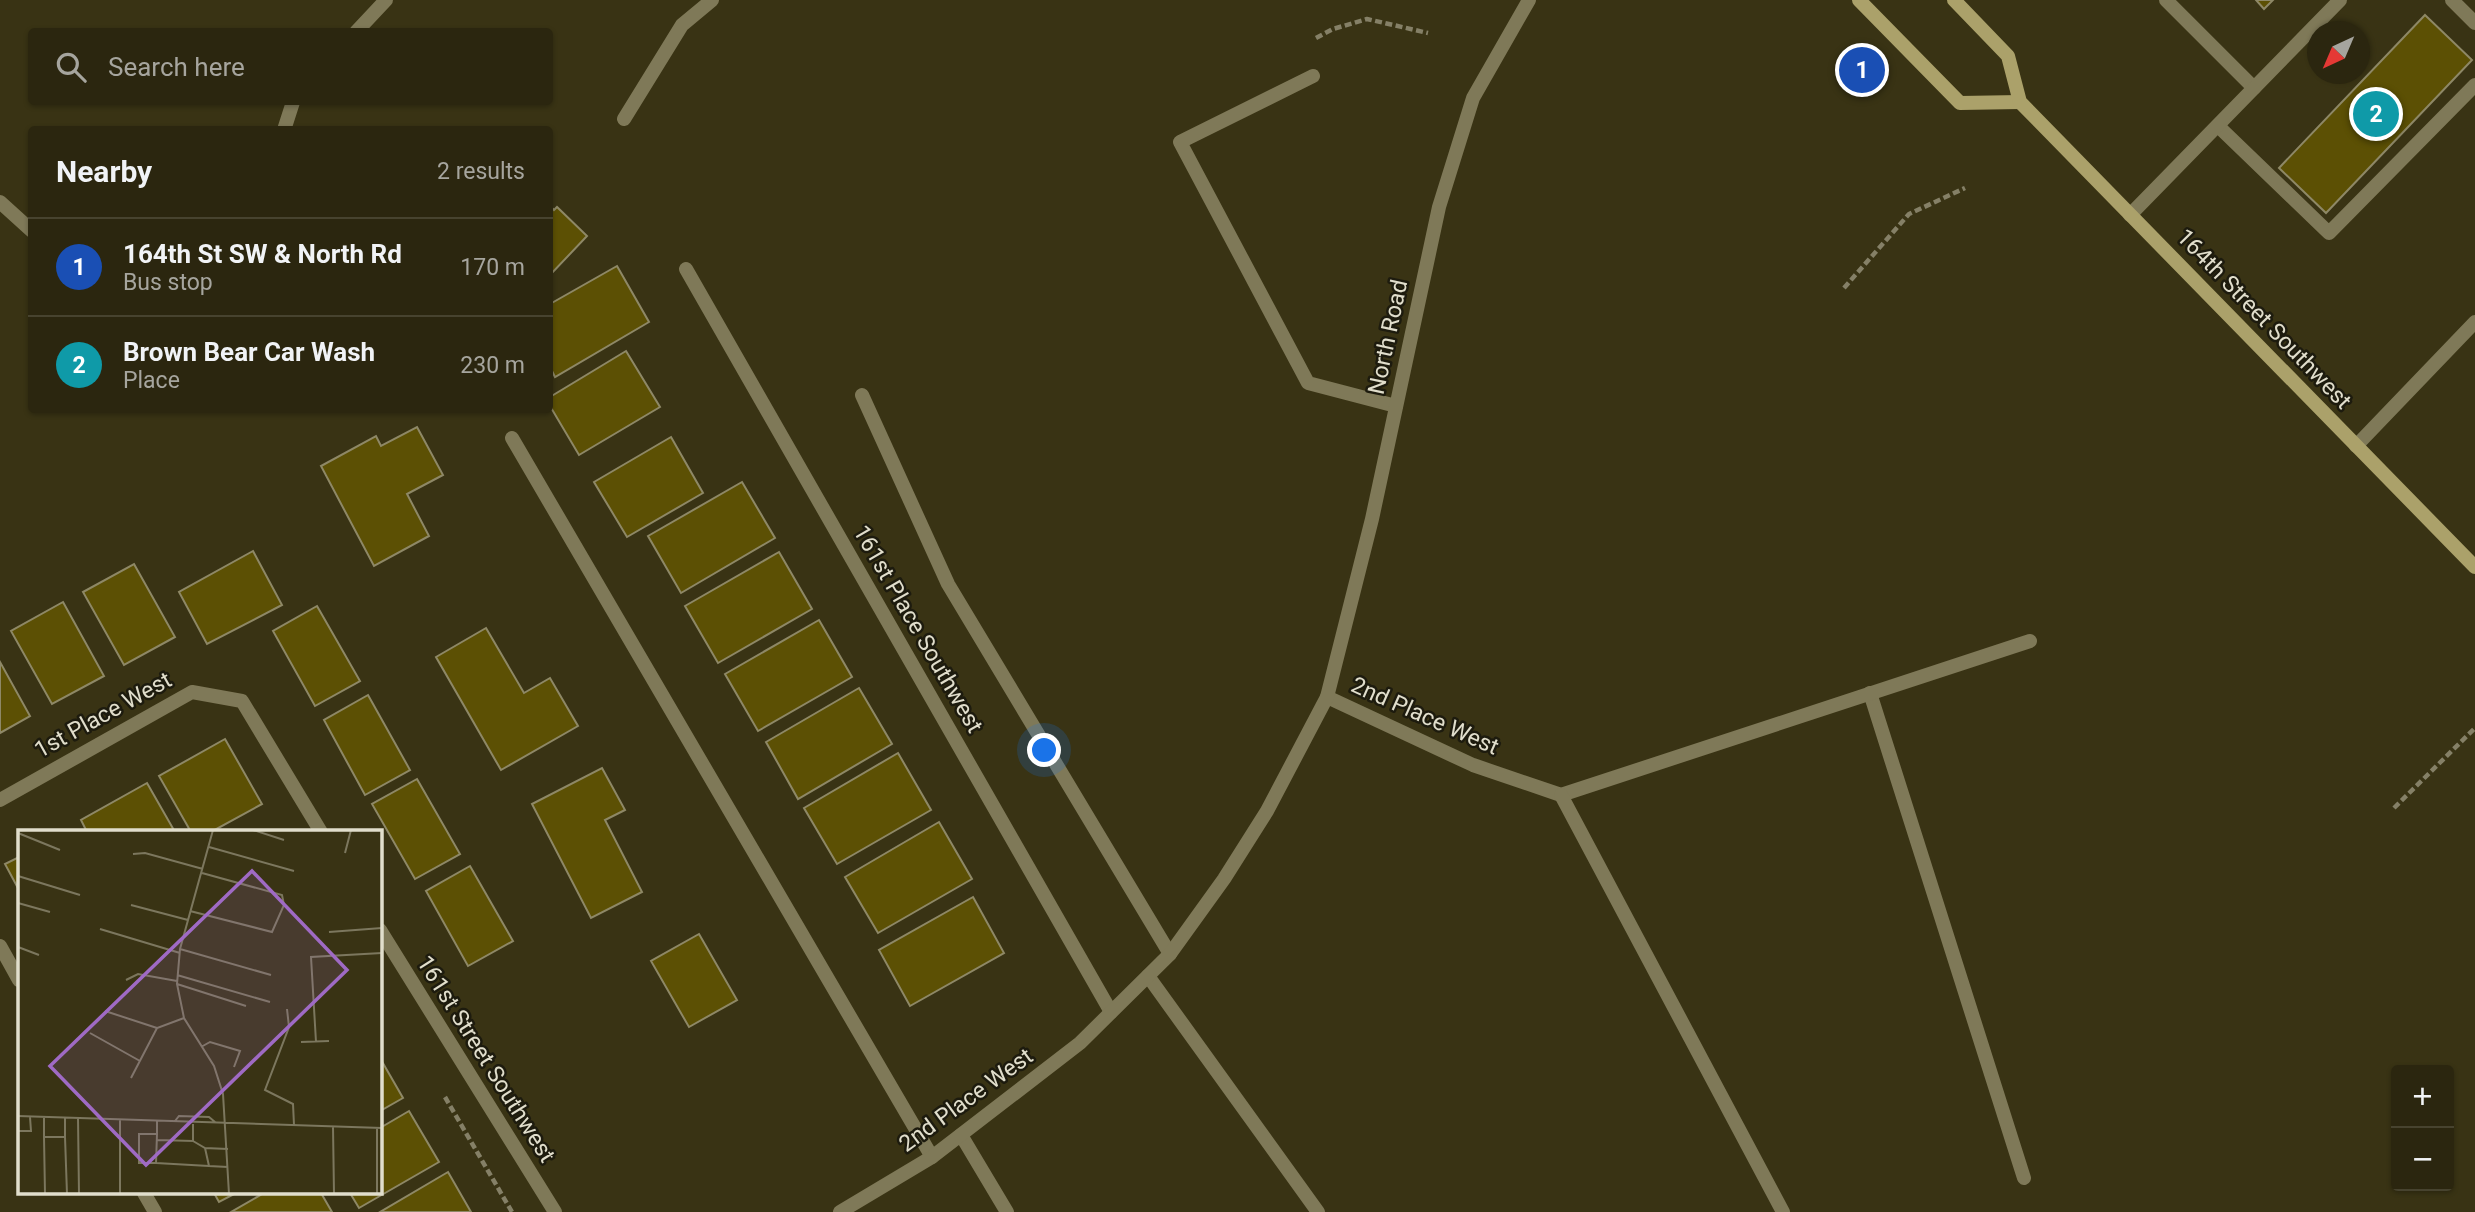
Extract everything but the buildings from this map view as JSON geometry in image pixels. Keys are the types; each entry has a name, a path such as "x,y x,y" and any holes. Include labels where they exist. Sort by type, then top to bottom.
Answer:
{"main road":[{"path":"1859,0 1960,103 2020,102"},
{"name":"164th Street Southwest","path":"1954,0 2008,56 2020,102 2475,567"}],"street":[{"path":"360,28 386,0"},
{"path":"624,119 682,25 712,0"},
{"name":"North Road","path":"1327,697 1372,519 1439,208 1473,98 1530,0"},
{"path":"2166,0 2254,88"},
{"path":"2130,215 2340,0"},
{"path":"2452,0 2475,23"},
{"path":"1313,76 1180,142 1308,383 1396,406"},
{"path":"2218,126 2329,233 2475,85"},
{"path":"285,126 292,105"},
{"path":"0,202 28,227"},
{"name":"161st Place Southwest","path":"686,269 1111,1012"},
{"path":"2356,446 2475,323"},
{"path":"862,396 948,584 1170,954"},
{"path":"512,438 932,1157"},
{"path":"1783,1212 1561,796 2030,641"},
{"name":"1st Place West","path":"0,800 192,691 242,701 320,830"},
{"path":"1870,693 2024,1178"},
{"name":"2nd Place West","path":"841,1212 932,1157 1080,1043 1170,954 1224,879 1267,811 1327,697 1473,765 1561,796"},
{"name":"161st Street Southwest","path":"382,933 555,1212"},
{"path":"0,946 18,977"},
{"path":"1148,976 1318,1212"},
{"path":"961,1135 1007,1212"},
{"path":"145,1194 155,1212"}],"path":[{"path":"1316,38 1333,29 1367,19 1428,33"},
{"path":"1844,288 1909,214 1965,188"},
{"path":"2394,808 2475,728"}],"place":[{"name":"164th St SW & North Rd","path":"1862,70"},
{"name":"Brown Bear Car Wash","path":"2376,114"}]}
